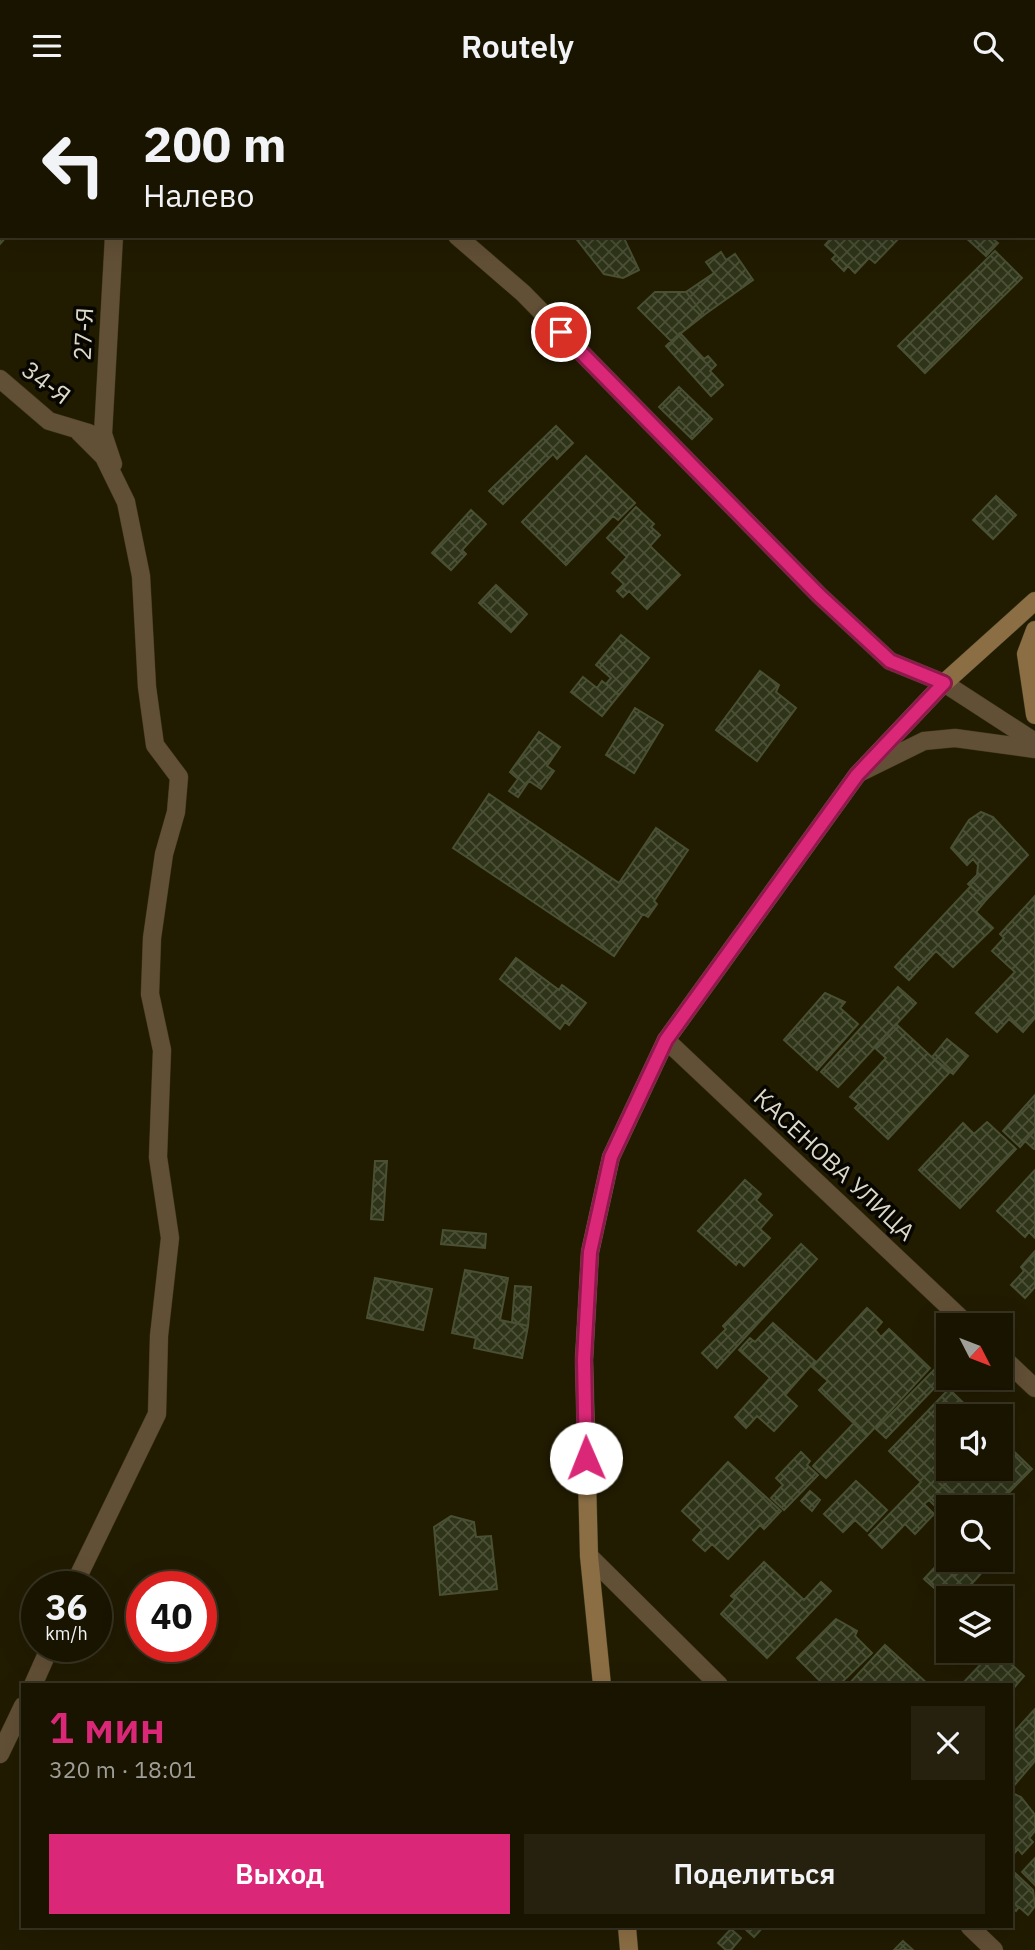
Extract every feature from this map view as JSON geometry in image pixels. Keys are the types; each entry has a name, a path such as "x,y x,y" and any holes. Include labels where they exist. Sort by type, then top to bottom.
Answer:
{"street":[{"name":"27-Я","path":"103,434 114,238"},
{"path":"459,238 523,293 819,595 890,661 944,683 1035,742"},
{"name":"34-Я","path":"0,379 49,421 79,432 103,434"},
{"path":"79,432 104,457 126,502 141,576 147,687 155,745 178,777 176,812 164,854 157,902 150,994 162,1050 158,1157 170,1238 159,1336 157,1414 82,1571"},
{"path":"103,434 112,456 116,481"},
{"path":"602,1683 589,1556 584,1360 590,1252 611,1157 666,1040 857,775 944,683 1035,601"},
{"path":"1035,630 1026,654 1035,715"},
{"path":"857,775 923,741 955,738 1035,749"},
{"name":"КАСЕНОВА УЛИЦА","path":"666,1040 955,1313"},
{"path":"1013,1367 1035,1388"},
{"path":"589,1556 717,1683"},
{"path":"34,1683 43,1662"},
{"path":"0,1754 21,1710"},
{"path":"627,1928 629,1950"},
{"path":"971,1928 994,1950"}],"building":[{"path":"576,238 624,238 639,270 623,278 604,274"},
{"path":"831,238 899,238 875,263 869,258 855,273 848,266 844,271 832,259 836,255 825,245"},
{"path":"966,238 994,238 998,243 986,256"},
{"path":"995,251 1022,278 925,373 898,346"},
{"path":"721,252 726,260 735,254 753,280 704,315 686,292 714,273 706,262"},
{"path":"655,292 686,292 704,315 671,341 638,308"},
{"path":"680,333 704,359 708,356 716,365 710,371 723,385 711,396 666,346"},
{"path":"679,387 712,419 692,439 659,407"},
{"path":"556,426 573,443 557,459 553,454 503,504 489,491"},
{"path":"586,456 635,503 618,520 613,516 566,565 522,522"},
{"path":"996,496 1016,515 993,539 973,520"},
{"path":"636,507 654,524 651,527 660,535 650,546 680,575 647,609 629,591 623,597 617,591 624,584 612,573 627,557 607,538"},
{"path":"471,510 486,524 462,550 466,554 451,570 432,553"},
{"path":"496,585 527,614 511,632 479,603"},
{"path":"621,635 649,658 619,695 606,684 611,678 596,665"},
{"path":"760,671 779,685 776,692 796,708 757,761 716,730"},
{"path":"583,677 597,688 602,681 619,695 602,716 571,692"},
{"path":"635,708 663,725 634,773 606,755"},
{"path":"539,732 560,747 547,766 554,771 541,789 529,781 518,797 509,791 518,779 510,772"},
{"path":"489,794 619,883 656,828 688,850 654,901 657,904 648,917 643,914 614,956 453,848"},
{"path":"981,812 993,817 1028,855 986,900 968,884 977,875 978,865 973,859 967,865 951,848 969,820"},
{"path":"971,886 986,900 976,912 993,928 953,967 936,951 909,980 895,967"},
{"path":"1035,896 1035,1018 1023,1032 1009,1019 997,1032 976,1013 1015,972 992,951 1004,938 1000,934"},
{"path":"516,958 559,990 562,985 586,1003 569,1025 565,1022 560,1029 500,979"},
{"path":"898,987 916,1003 838,1087 821,1072"},
{"path":"825,993 845,1002 840,1008 858,1024 817,1070 784,1040"},
{"path":"896,1024 949,1073 888,1139 855,1108 859,1104 850,1097 886,1058 874,1047"},
{"path":"947,1039 968,1056 953,1074 932,1057"},
{"path":"1035,1095 1035,1130 1020,1147 1003,1131"},
{"path":"987,1122 1016,1149 960,1208 919,1170 963,1123 974,1134"},
{"path":"1035,1130 1035,1149 1034,1149 1025,1141"},
{"path":"375,1161 387,1161 383,1220 371,1219"},
{"path":"1035,1170 1035,1238 1029,1232 1025,1237 997,1211"},
{"path":"745,1180 761,1194 756,1200 772,1215 760,1229 770,1238 744,1266 739,1261 736,1265 698,1231"},
{"path":"443,1230 486,1234 485,1248 441,1244"},
{"path":"801,1244 817,1259 717,1368 702,1353 726,1329 723,1326"},
{"path":"1035,1251 1035,1287 1025,1298 1011,1285 1024,1271 1021,1267"},
{"path":"465,1270 508,1278 500,1320 528,1326 522,1358 474,1348 476,1338 452,1333"},
{"path":"375,1278 432,1289 423,1330 367,1318"},
{"path":"515,1286 531,1287 528,1326 512,1322"},
{"path":"867,1308 882,1322 875,1330 881,1337 889,1329 930,1368 867,1436 819,1390 828,1381 812,1367"},
{"path":"773,1323 815,1361 785,1395 797,1406 774,1431 757,1416 746,1428 735,1417 770,1378 739,1350 750,1338 755,1342"},
{"path":"934,1370 936,1372 936,1386 886,1438 876,1429"},
{"path":"948,1390 965,1404 936,1404 936,1481 953,1495 936,1495 936,1507 929,1500 924,1504 934,1514 915,1534 905,1524 882,1548 869,1535 921,1482 889,1451"},
{"path":"854,1423 867,1436 826,1478 813,1466"},
{"path":"1013,1451 1032,1469 1007,1495 952,1495 937,1481 1013,1481"},
{"path":"801,1452 810,1461 807,1465 818,1475 784,1510 771,1498 783,1485 776,1478"},
{"path":"728,1462 781,1511 764,1529 760,1525 728,1559 712,1544 705,1551 693,1540 702,1530 682,1511"},
{"path":"856,1481 887,1510 867,1531 855,1520 843,1532 824,1514"},
{"path":"810,1491 820,1500 812,1511 801,1501"},
{"path":"451,1516 474,1522 476,1537 491,1536 497,1589 440,1595 434,1527"},
{"path":"764,1562 804,1600 821,1582 831,1591 767,1658 721,1614 735,1599 731,1596"},
{"path":"936,1566 936,1572 951,1572 955,1576 959,1572 982,1572 970,1586 936,1586 936,1590 924,1579"},
{"path":"836,1619 857,1631 855,1636 872,1653 841,1683 822,1683 797,1658"},
{"path":"885,1645 927,1683 890,1682 850,1683"},
{"path":"982,1663 1010,1663 1024,1676 1013,1689 1013,1683 963,1683"},
{"path":"1035,1709 1035,1761 1013,1787 1013,1733"},
{"path":"1013,1793 1021,1797 1035,1815 1035,1831 1029,1838 1033,1842 1022,1854 1018,1849 1013,1855"},
{"path":"1035,1858 1035,1885 1022,1872"},
{"path":"1015,1873 1033,1890 1035,1906 1028,1915 1019,1907 1016,1911 1013,1908"},
{"path":"744,1928 762,1928 754,1937"},
{"path":"731,1929 741,1938 731,1950 726,1950 718,1943"},
{"path":"903,1941 913,1950 894,1950"}],"route":[{"path":"561,332 819,595 890,661 944,683 857,775 666,1040 611,1157 590,1252 584,1360 586,1458"}]}
